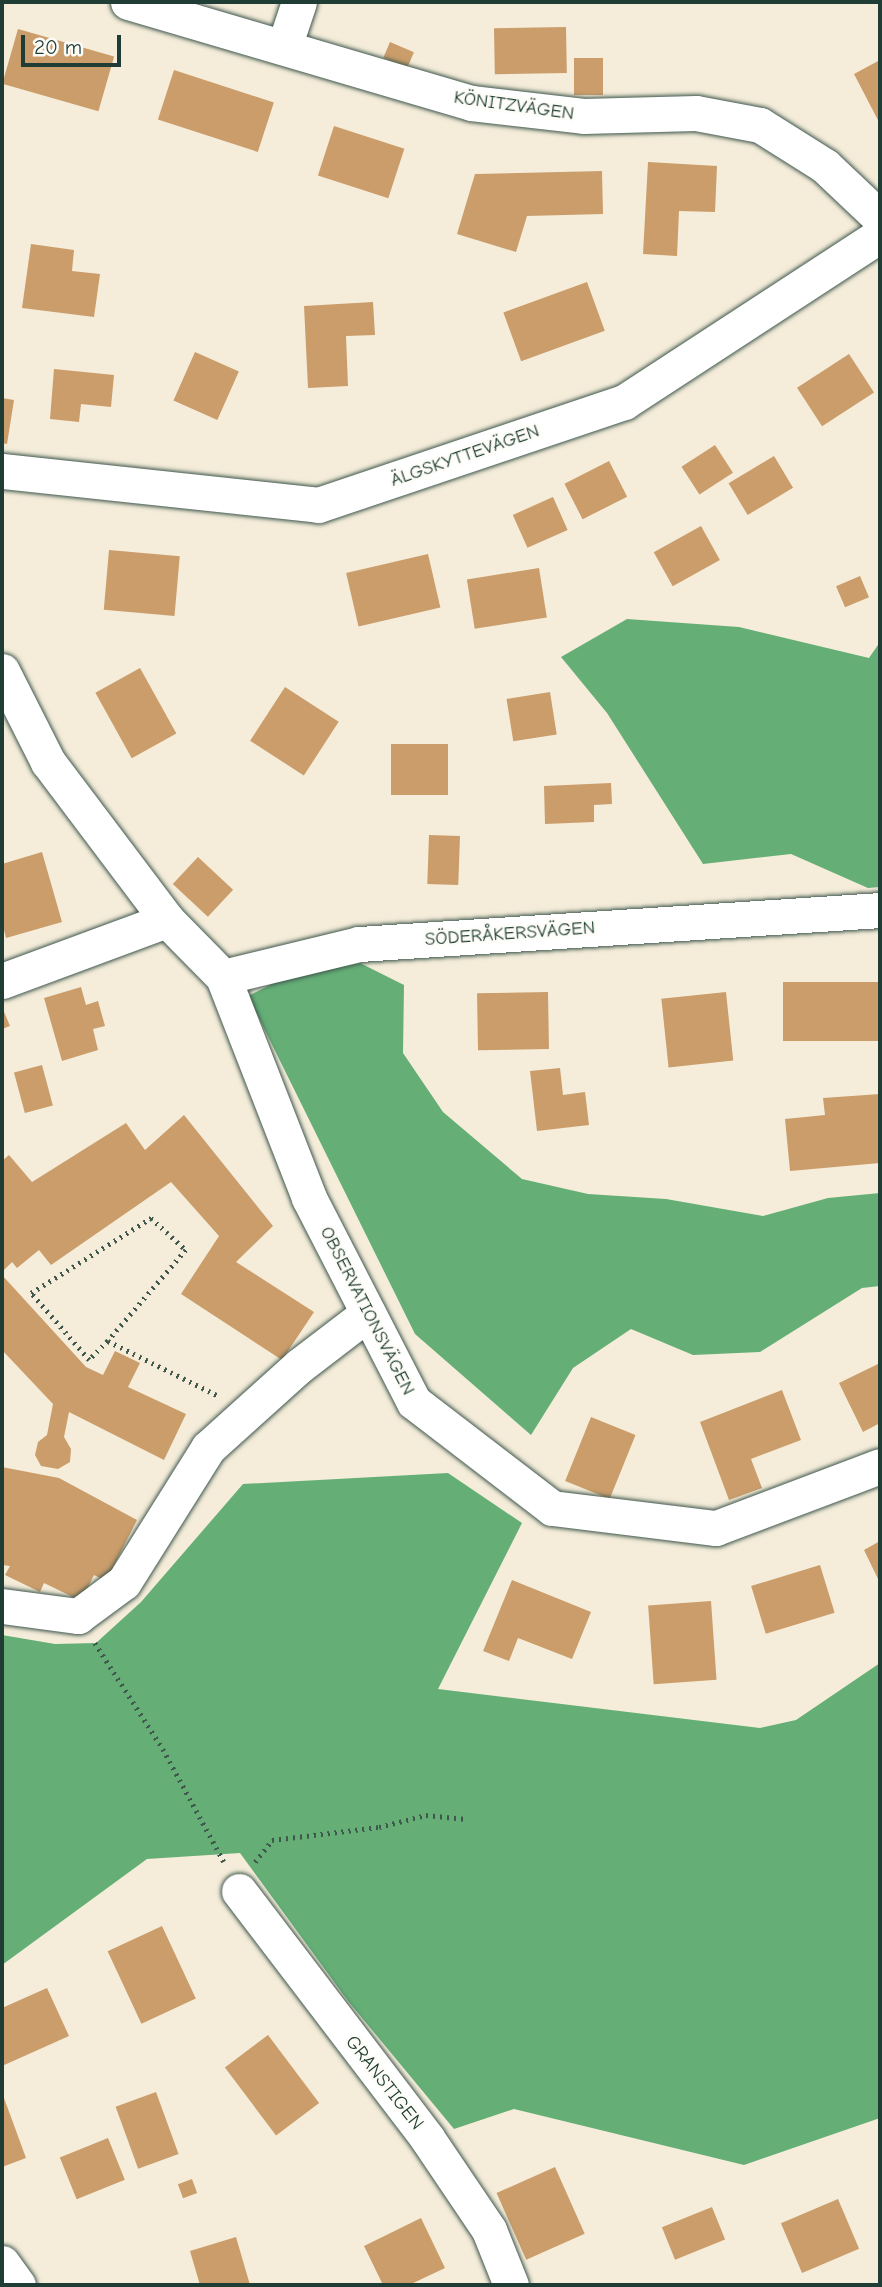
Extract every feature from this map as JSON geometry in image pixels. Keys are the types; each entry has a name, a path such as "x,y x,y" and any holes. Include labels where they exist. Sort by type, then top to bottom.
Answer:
{"street":[{"name":"KÖNITZVÄGEN","path":"128,2 471,103 583,116 696,113 760,125 825,166 880,218"},
{"path":"284,47 299,2"},
{"name":"ÄLGSKYTTEVÄGEN","path":"2,471 318,505 624,402 880,235"},
{"path":"2,671 48,762 167,920 223,977"},
{"name":"SÖDERÅKERSVÄGEN","path":"223,977 359,944 880,910"},
{"path":"2,981 167,920"},
{"name":"OBSERVATIONSVÄGEN","path":"223,977 309,1198 414,1402 552,1508 716,1528 880,1466"},
{"path":"2,1606 78,1616 124,1582 208,1448 249,1410 368,1313"},
{"name":"GRANSTIGEN","path":"239,1891 427,2138 489,2230 511,2285"},
{"path":"2,2263 18,2285"}],"path":[{"path":"151,1218 186,1250 108,1341 89,1360 31,1293 151,1218"},
{"path":"108,1341 249,1410"},
{"path":"78,1616 163,1749 239,1891 272,1840 379,1827 426,1815 466,1819"}],"green space":[{"path":"627,619 739,627 869,658 880,642 880,887 868,888 791,854 703,864 607,713 561,657"},
{"path":"360,963 404,985 403,1053 443,1112 522,1179 588,1194 666,1199 763,1216 828,1198 880,1193 880,1286 862,1288 760,1352 693,1355 631,1329 573,1368 531,1435 415,1334 248,996 280,980"},
{"path":"448,1473 522,1523 438,1689 760,1728 796,1720 880,1663 880,2118 744,2165 514,2109 454,2129 348,2001 240,1853 147,1859 2,1965 2,1635 55,1644 96,1643 141,1602 243,1484"}],"building":[{"path":"566,27 567,73 495,74 494,28"},
{"path":"18,29 114,57 98,111 2,84"},
{"path":"390,42 414,52 407,68 383,58"},
{"path":"574,58 603,58 603,95 574,95"},
{"path":"880,60 880,124 854,74"},
{"path":"174,70 274,102 258,152 158,119"},
{"path":"334,126 404,149 388,198 318,175"},
{"path":"648,162 717,166 715,212 679,211 677,256 643,254"},
{"path":"602,171 603,214 527,216 516,252 457,234 475,174"},
{"path":"31,244 74,250 72,271 100,274 94,317 22,308"},
{"path":"587,282 605,331 521,361 503,312"},
{"path":"373,302 375,335 346,336 348,386 308,388 304,306"},
{"path":"195,352 239,372 217,420 173,400"},
{"path":"849,354 874,393 822,426 797,388"},
{"path":"54,369 114,375 111,407 81,404 79,422 50,419"},
{"path":"2,398 14,400 7,444 2,443"},
{"path":"715,445 733,473 699,494 681,467"},
{"path":"774,456 793,488 748,515 729,483"},
{"path":"609,461 627,497 583,519 564,484"},
{"path":"553,497 568,530 527,548 513,515"},
{"path":"701,526 720,560 673,586 654,552"},
{"path":"109,550 180,556 175,616 104,610"},
{"path":"428,554 440,608 359,626 346,573"},
{"path":"539,568 547,617 475,629 467,579"},
{"path":"860,576 869,597 845,607 836,586"},
{"path":"140,668 176,734 132,758 95,693"},
{"path":"285,687 339,722 304,776 250,741"},
{"path":"550,692 557,734 513,741 507,699"},
{"path":"391,744 448,744 448,795 391,795"},
{"path":"611,783 612,804 594,805 594,822 545,824 544,786"},
{"path":"429,835 460,836 458,885 427,884"},
{"path":"42,852 62,922 6,938 2,922 2,864"},
{"path":"198,857 233,890 208,917 173,884"},
{"path":"783,982 880,982 880,1041 783,1041"},
{"path":"81,987 86,1005 98,1001 105,1026 93,1029 98,1050 62,1061 44,998"},
{"path":"548,992 549,1049 478,1050 477,993"},
{"path":"726,992 733,1061 669,1067 661,999"},
{"path":"2,1007 10,1026 2,1029"},
{"path":"42,1065 53,1106 25,1113 14,1073"},
{"path":"560,1068 563,1095 585,1092 589,1125 537,1131 530,1071"},
{"path":"880,1094 880,1163 790,1171 785,1119 825,1115 823,1098"},
{"path":"184,1115 273,1226 236,1262 314,1312 282,1360 181,1294 219,1236 171,1182 51,1265 39,1250 17,1268 12,1262 2,1272 2,1161 9,1155 32,1182 126,1123 145,1150"},
{"path":"2,1275 86,1367 103,1375 115,1351 140,1363 128,1387 186,1414 164,1460 69,1412 64,1437 71,1449 70,1462 58,1469 41,1466 35,1455 38,1442 47,1435 53,1404 2,1350"},
{"path":"880,1363 880,1423 863,1432 839,1383"},
{"path":"782,1390 801,1440 751,1459 762,1488 729,1500 700,1422"},
{"path":"591,1417 636,1435 610,1499 565,1481"},
{"path":"2,1467 59,1478 137,1520 106,1581 94,1575 81,1601 44,1583 40,1592 5,1575 10,1566 2,1565"},
{"path":"880,1541 880,1583 864,1550"},
{"path":"820,1565 835,1613 766,1634 751,1586"},
{"path":"512,1580 591,1612 572,1659 518,1638 509,1661 483,1651"},
{"path":"711,1601 717,1680 654,1684 648,1605"},
{"path":"162,1926 196,1999 141,2024 108,1951"},
{"path":"47,1988 69,2036 2,2066 2,2008"},
{"path":"268,2035 319,2103 276,2135 225,2067"},
{"path":"156,2092 179,2154 138,2169 116,2107"},
{"path":"4,2098 26,2158 2,2167 2,2099"},
{"path":"108,2138 125,2180 77,2199 60,2157"},
{"path":"555,2167 585,2234 526,2260 497,2193"},
{"path":"192,2179 197,2193 183,2198 178,2184"},
{"path":"838,2199 859,2249 802,2273 781,2223"},
{"path":"712,2207 725,2239 675,2260 662,2227"},
{"path":"421,2218 445,2268 409,2285 383,2285 364,2246"},
{"path":"236,2237 250,2285 200,2285 190,2251"}]}
